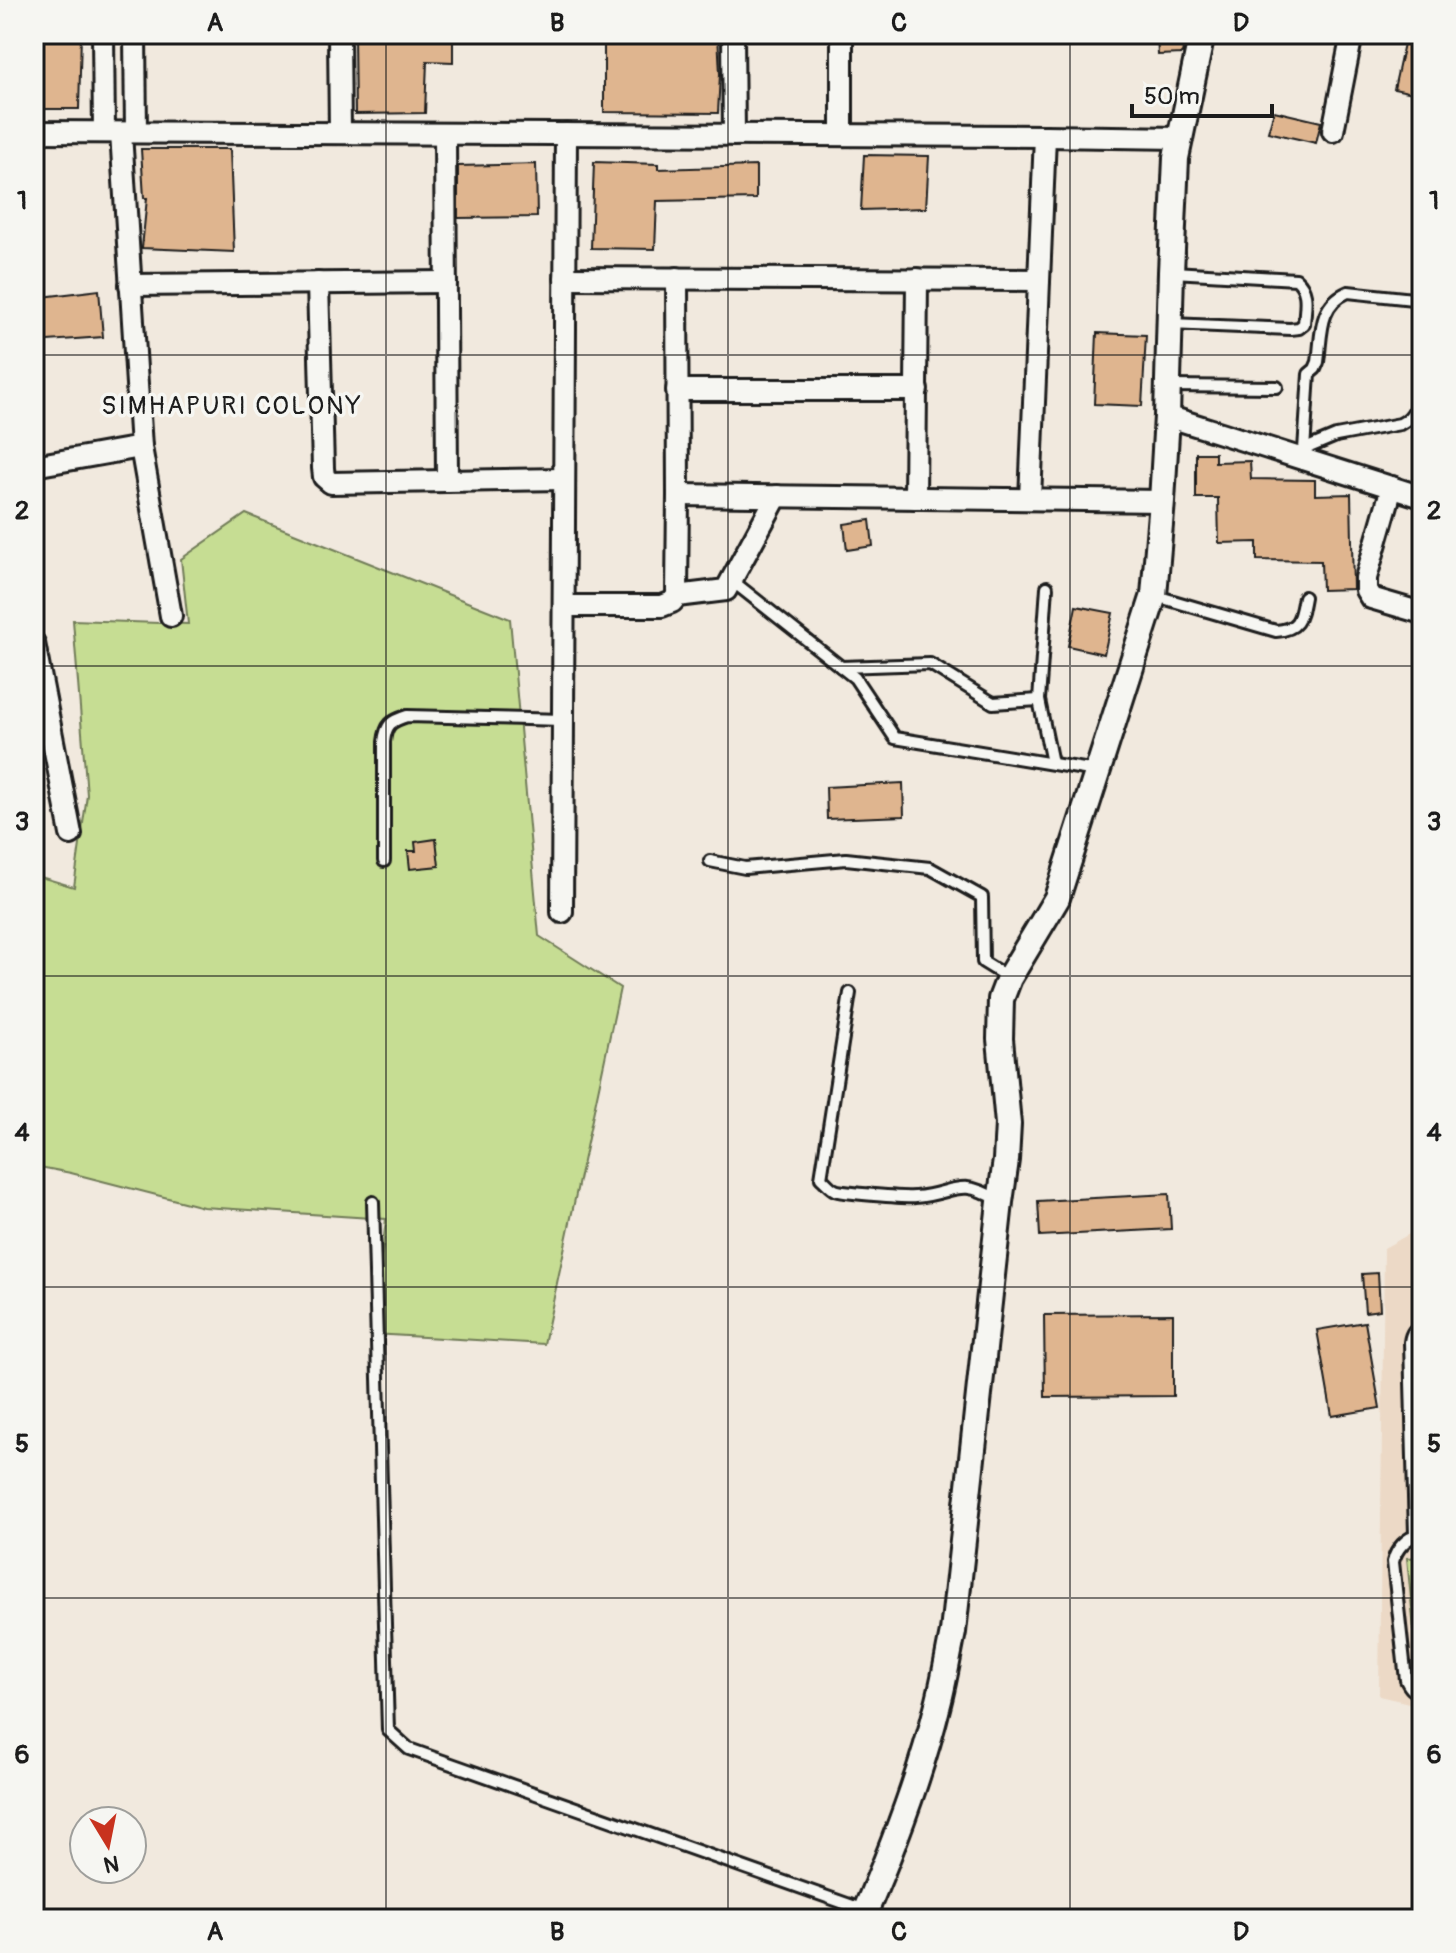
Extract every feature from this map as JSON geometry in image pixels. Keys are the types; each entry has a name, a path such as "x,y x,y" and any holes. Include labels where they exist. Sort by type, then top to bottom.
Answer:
{"street":[{"path":"103,34 120,132 141,447 171,616"},
{"path":"120,132 135,34"},
{"path":"339,34 340,133"},
{"path":"733,34 734,135"},
{"path":"842,34 842,135"},
{"path":"864,1915 927,1748 954,1617 1006,1160 1008,1124 1001,999 1009,978 1057,898 1154,595 1167,416 1176,158 1202,34"},
{"path":"1333,131 1352,34"},
{"path":"34,132 1180,138"},
{"path":"445,134 447,481"},
{"path":"562,912 566,134"},
{"path":"1030,499 1045,136"},
{"path":"565,278 1039,280"},
{"path":"564,606 662,606 677,596 677,278"},
{"path":"915,498 917,279"},
{"path":"130,285 446,282"},
{"path":"318,283 324,477 331,483 564,479"},
{"path":"677,390 917,390"},
{"path":"1167,416 1297,452 1422,497"},
{"path":"34,466 141,447"},
{"path":"1392,487 1366,578 1366,590 1371,598 1422,613"},
{"path":"678,495 1162,501"},
{"path":"677,596 726,590 777,496"},
{"path":"34,643 36,670 71,834"}],"lane":[{"path":"1169,324 1299,328 1304,324 1306,295 1305,288 1296,279 1171,272"},
{"path":"1297,452 1309,374 1318,362 1324,313 1332,303 1348,292 1413,299 1422,303"},
{"path":"1297,452 1336,436 1410,420 1415,413 1422,371"},
{"path":"1168,386 1277,387"},
{"path":"731,580 855,678 895,738 1098,772"},
{"path":"1047,587 1039,700 1052,763"},
{"path":"1154,595 1276,631 1288,630 1299,620 1304,597"},
{"path":"841,667 930,664 993,703 1039,700"},
{"path":"384,861 384,742 385,730 394,720 407,716 563,720"},
{"path":"710,861 745,868 846,859 930,868 982,897 983,962 1009,978"},
{"path":"850,993 821,1178 835,1190 913,1198 957,1187 979,1189 1000,1202"},
{"path":"373,1202 388,1730 409,1749 864,1915"},
{"path":"1422,1326 1411,1334 1410,1342 1419,1535 1398,1548 1393,1562 1406,1680 1415,1692 1422,1693"}],"shaded area":[{"path":"1422,1227 1422,1706 1379,1696 1384,1248"}],"green space":[{"path":"246,514 510,619 539,936 620,988 544,1344 373,1334 386,1219 203,1207 34,1166 34,875 74,887 87,795 73,620 188,624 181,559"},
{"path":"1422,1557 1422,1676 1418,1671 1407,1558"}],"building":[{"path":"34,34 81,34 79,109 34,109"},
{"path":"354,34 453,34 453,62 427,61 425,113 355,114"},
{"path":"604,34 718,34 718,113 604,112"},
{"path":"1157,34 1185,34 1182,54 1158,55"},
{"path":"1406,34 1422,36 1422,95 1394,89"},
{"path":"1274,111 1321,122 1316,143 1268,132"},
{"path":"141,149 230,149 234,252 142,248 147,198 144,198"},
{"path":"864,155 929,156 926,208 861,210"},
{"path":"594,162 658,164 658,169 756,166 756,199 657,201 655,249 591,248"},
{"path":"536,164 537,217 458,218 458,166"},
{"path":"99,290 103,337 34,342 34,298"},
{"path":"1097,333 1146,335 1142,406 1094,404"},
{"path":"1196,453 1215,453 1215,462 1250,461 1251,479 1315,480 1315,495 1351,494 1353,589 1322,590 1321,561 1257,560 1257,542 1219,543 1218,498 1196,498"},
{"path":"870,520 873,546 847,550 844,524"},
{"path":"1076,606 1113,613 1104,654 1068,646"},
{"path":"903,783 904,816 827,819 826,787"},
{"path":"436,839 439,866 410,869 408,851 416,851 415,842"},
{"path":"1169,1194 1171,1229 1040,1236 1038,1201"},
{"path":"1378,1273 1380,1310 1365,1312 1362,1274"},
{"path":"1173,1314 1173,1396 1045,1397 1044,1315"},
{"path":"1365,1322 1380,1408 1332,1416 1317,1330"}],"district":[{"name":"SIMHAPURI COLONY","path":"232,406"}]}
